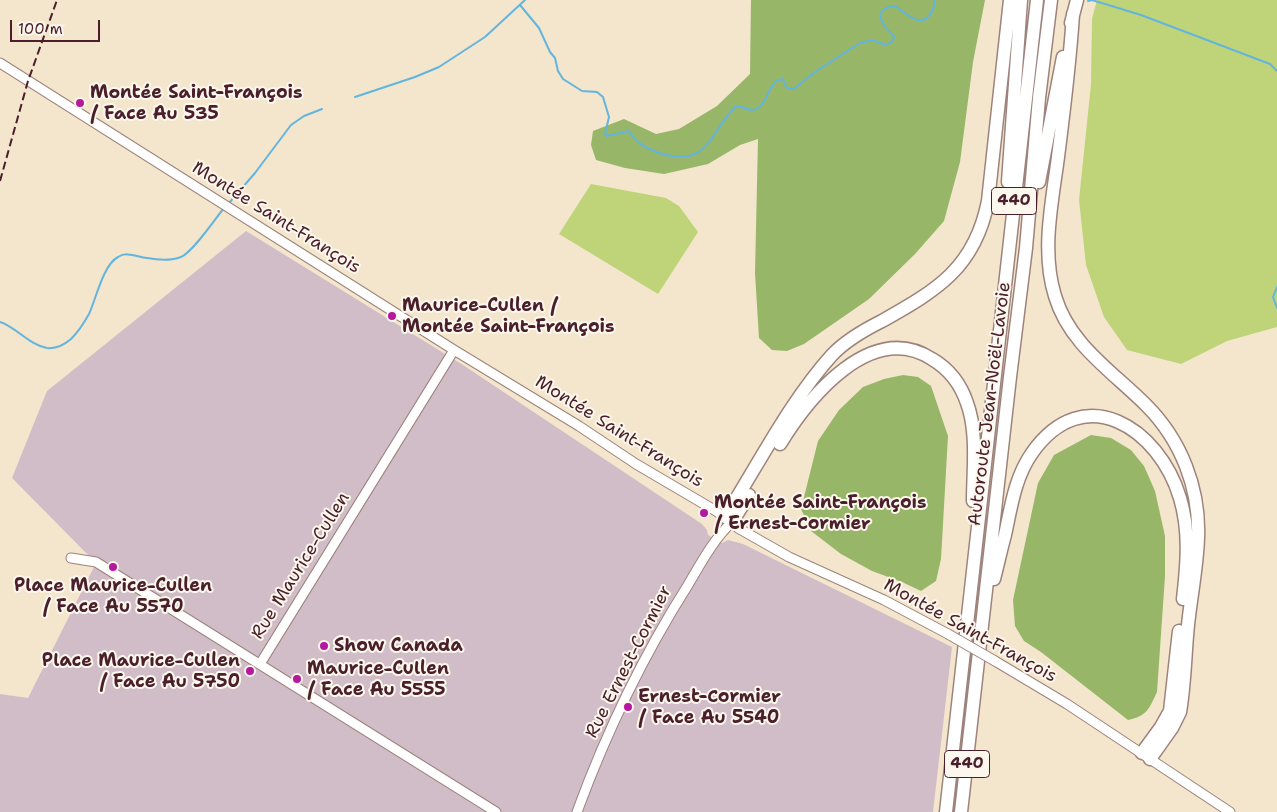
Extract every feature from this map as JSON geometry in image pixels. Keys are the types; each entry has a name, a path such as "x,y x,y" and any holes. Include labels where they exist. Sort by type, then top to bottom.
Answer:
{"highway":[{"path":"728,520 794,406 831,357 854,337 935,289 956,271 973,245 982,224 988,201 1010,0"},
{"path":"999,329 1021,0"},
{"name":"Autoroute Jean-Noël-Lavoie","path":"946,812 1037,0"},
{"name":"Autoroute Jean-Noël-Lavoie","path":"961,812 1026,248 1039,98 1051,0"},
{"path":"1026,248 1058,81 1076,0"},
{"path":"1073,14 1071,61 1049,232 1049,265 1052,288 1062,315 1082,344 1152,411 1170,434 1191,480 1197,513 1198,546 1180,712 1172,728 1146,756"},
{"path":"728,520 788,431 802,412 820,393 860,359 880,350 905,348 924,354 945,368 957,383 968,404 973,442 973,571"},
{"path":"982,625 1014,493 1023,469 1035,450 1054,430 1074,420 1086,417 1109,418 1137,432 1158,452 1172,478 1184,512 1187,544 1186,572 1171,707 1146,756"}],"street":[{"name":"Montée Saint-François","path":"0,63 454,350 573,422 636,464 789,557 884,600 995,661 1060,700 1230,812"},
{"name":"Rue Maurice-Cullen","path":"454,350 260,664 496,812"},
{"name":"Rue Ernest-Cormier","path":"577,812 601,751 639,670 665,623 728,520"},
{"path":"71,558 96,562 260,664"}],"shaded area":[{"path":"246,231 463,365 702,524 707,530 708,535 722,543 728,540 743,544 952,647 933,812 0,812 0,694 28,698 96,563 12,478 47,391"}],"green space":[{"path":"751,0 985,0 973,62 960,162 944,221 915,254 869,299 804,344 787,351 772,350 759,338 755,273 758,139 740,145 708,164 664,174 625,168 596,160 591,145 593,131 624,119 656,134 679,129 717,106 750,74"},
{"path":"1097,0 1277,0 1277,327 1227,341 1181,364 1127,350 1104,317 1086,265 1079,200 1091,84 1092,19"},
{"path":"591,184 666,198 679,206 698,232 658,294 559,234"},
{"path":"903,375 918,377 931,386 948,436 941,559 936,581 921,591 872,571 841,554 811,531 801,509 818,441 839,410 863,387 884,379"},
{"path":"1091,435 1111,438 1131,450 1144,466 1155,491 1165,536 1165,576 1157,692 1147,711 1128,720 1041,652 1024,641 1015,626 1013,600 1038,483 1054,455"}],"waterway":[{"path":"355,97 439,67 485,37 525,0"},
{"path":"520,5 539,28 550,52 555,58 558,71 563,79 582,91 597,92 603,97 609,117 606,136 629,131 638,142 646,147 675,157 698,153 712,138 735,107 740,106 755,110 760,107 776,81 783,79 786,87 789,89 795,88 815,72 860,43 872,40 886,45 893,41 894,37 884,26 881,18 883,10 895,6 914,19 924,20 932,11 934,0"},
{"path":"1088,1 1092,0 1141,15 1270,64 1277,71"},
{"path":"229,203 255,173 291,125 304,116 322,109"},
{"path":"0,322 40,346 50,348 63,345 74,336 87,317 100,283 113,261 125,254 160,260 181,257 198,242 224,208"},
{"path":"1277,287 1273,297 1277,308"}],"railway":[{"path":"0,181 28,81 57,0"}],"place":[{"name":"Montée Saint-François / Face Au 535","path":"80,103"},
{"name":"Maurice-Cullen / Montée Saint-François","path":"392,316"},
{"name":"Montée Saint-François / Ernest-Cormier","path":"704,513"},
{"name":"Place Maurice-Cullen / Face Au 5570","path":"113,567"},
{"name":"Show Canada","path":"324,646"},
{"name":"Place Maurice-Cullen / Face Au 5750","path":"250,671"},
{"name":"Maurice-Cullen / Face Au 5555","path":"297,679"},
{"name":"Ernest-Cormier / Face Au 5540","path":"628,707"}]}
